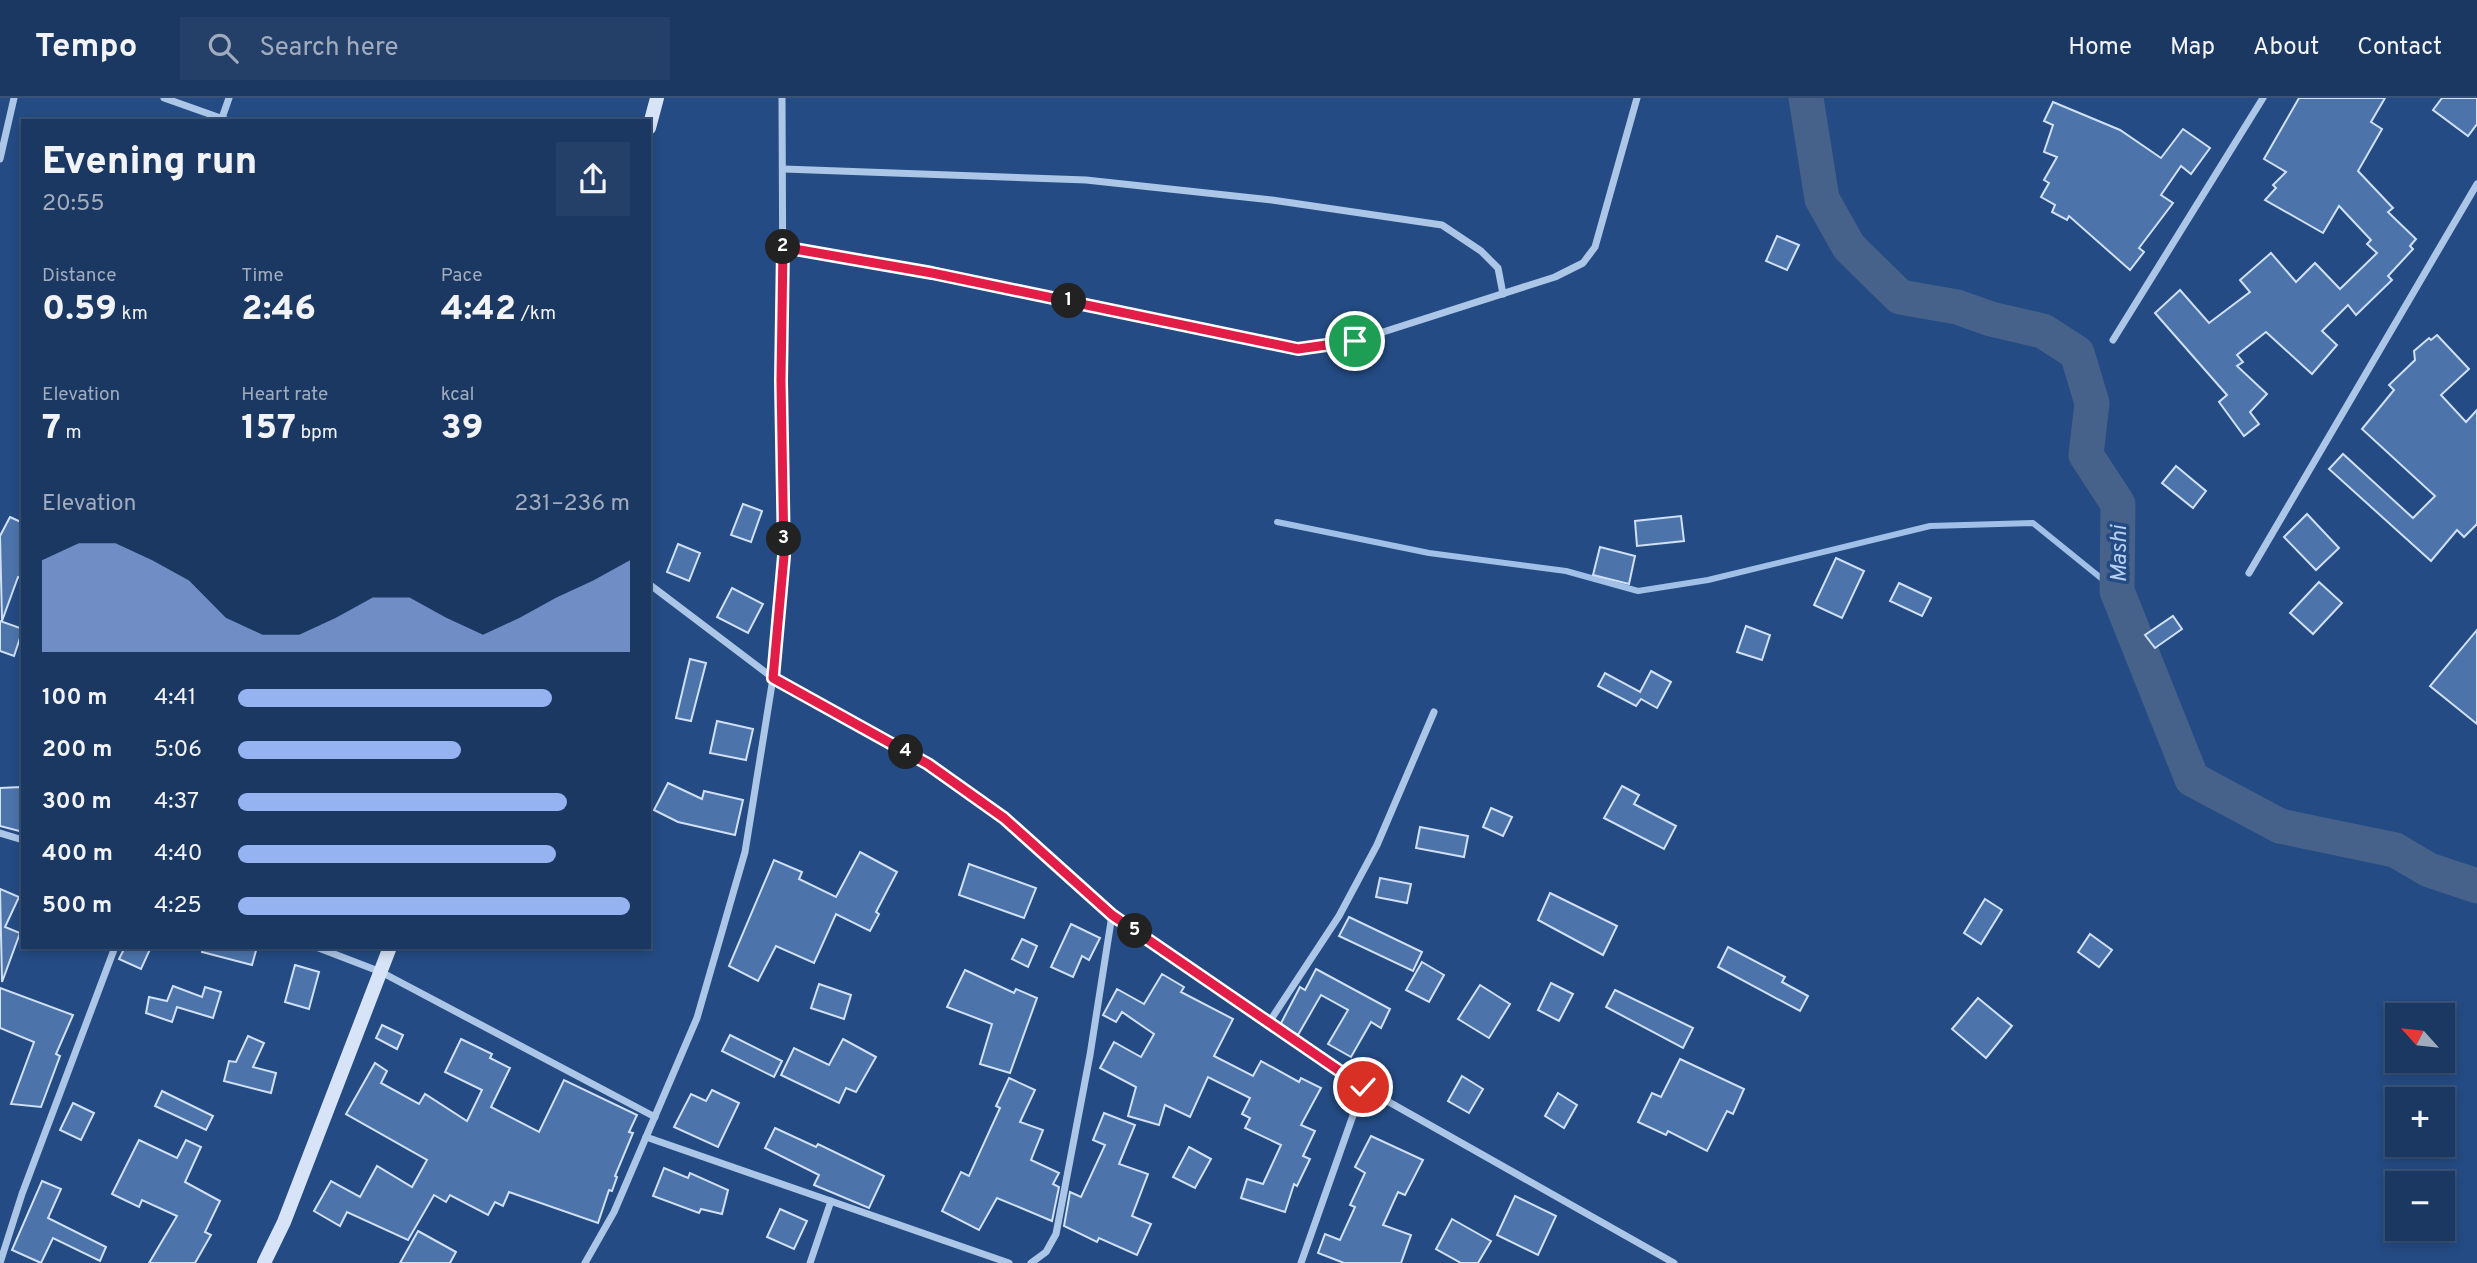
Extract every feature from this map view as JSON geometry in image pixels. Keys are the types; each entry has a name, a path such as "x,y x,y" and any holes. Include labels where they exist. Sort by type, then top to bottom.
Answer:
{"street":[{"path":"0,159 14,98"},
{"path":"164,98 223,119"},
{"path":"226,119 229,98"},
{"path":"651,120 657,98"},
{"path":"585,1263 614,1212 697,1018 746,852 773,678 784,556 781,381 782,98"},
{"path":"783,247 932,273 1298,349 1355,341 1555,277 1583,263 1595,247 1637,98"},
{"path":"2113,340 2263,98"},
{"path":"783,169 1086,180 1272,200 1442,225 1464,238 1498,268 1503,294"},
{"path":"2249,573 2477,184"},
{"path":"651,586 773,678 928,764 1004,818 1112,915 1363,1087 1674,1263"},
{"path":"1268,1024 1339,916 1377,845 1434,712"},
{"path":"0,833 21,839"},
{"path":"1031,1263 1046,1252 1056,1234 1088,1068 1112,915"},
{"path":"1,1263 22,1194 115,949"},
{"path":"321,949 382,972 655,1117"},
{"path":"264,1263 284,1222 389,949"},
{"path":"1301,1263 1363,1087"},
{"path":"646,1137 1009,1263"},
{"path":"810,1263 831,1201"}],"building":[{"path":"2299,98 2385,98 2371,122 2382,129 2358,171 2393,208 2388,212 2416,239 2410,246 2413,249 2388,276 2392,280 2356,315 2348,305 2322,331 2337,345 2312,374 2266,332 2237,355 2243,362 2237,366 2267,394 2250,412 2259,424 2244,436 2219,402 2227,395 2155,313 2180,290 2209,323 2250,292 2240,280 2271,253 2296,282 2315,263 2340,289 2377,253 2367,244 2371,240 2339,206 2323,233 2265,200 2276,188 2273,185 2286,172 2264,159"},
{"path":"2442,98 2477,98 2477,124 2468,136 2433,110"},
{"path":"2053,102 2120,130 2161,158 2183,129 2210,148 2191,174 2181,166 2161,195 2173,203 2139,248 2144,252 2130,270 2069,216 2067,220 2052,212 2055,205 2041,197 2049,183 2044,180 2057,157 2044,152 2053,125 2044,121"},
{"path":"1777,236 1799,245 1787,270 1766,261"},
{"path":"2437,335 2469,369 2441,395 2466,422 2477,410 2477,524 2464,537 2457,530 2431,561 2329,469 2343,454 2413,518 2435,496 2362,429 2394,390 2389,385 2415,360 2414,351 2429,338 2431,340"},
{"path":"2176,466 2206,491 2193,508 2162,483"},
{"path":"743,504 762,511 751,542 731,535"},
{"path":"2307,514 2339,548 2316,570 2284,537"},
{"path":"1681,516 1684,541 1637,546 1635,521"},
{"path":"10,517 21,522 21,578 18,577 2,621 0,536"},
{"path":"678,544 700,553 689,581 667,572"},
{"path":"1600,547 1635,556 1629,584 1593,575"},
{"path":"1836,558 1864,571 1842,618 1814,605"},
{"path":"2319,582 2342,603 2313,634 2290,613"},
{"path":"1899,583 1931,598 1922,616 1890,601"},
{"path":"732,588 763,604 748,633 717,617"},
{"path":"2173,616 2182,629 2155,648 2145,635"},
{"path":"0,621 21,628 14,656 0,651"},
{"path":"1746,626 1770,635 1762,660 1737,652"},
{"path":"2477,630 2477,724 2430,686"},
{"path":"690,659 706,663 691,721 676,718"},
{"path":"1651,671 1671,682 1657,708 1641,699 1636,706 1598,686 1605,673 1640,692"},
{"path":"717,721 753,729 746,760 710,753"},
{"path":"668,783 702,799 704,791 743,800 735,835 678,822 654,810"},
{"path":"1622,786 1639,795 1634,804 1676,826 1664,849 1604,818"},
{"path":"20,787 21,831 0,826 0,788"},
{"path":"1491,808 1512,817 1503,836 1483,827"},
{"path":"1420,827 1468,836 1464,857 1416,848"},
{"path":"860,852 897,872 876,912 879,914 870,931 836,914 814,963 776,946 758,981 729,966 774,860 802,872 799,879 836,897"},
{"path":"969,864 1036,888 1024,918 959,895"},
{"path":"1380,878 1411,884 1407,903 1376,897"},
{"path":"0,889 19,897 5,927 20,933 2,982"},
{"path":"1550,893 1617,926 1603,955 1538,920"},
{"path":"1985,899 2002,910 1981,944 1964,933"},
{"path":"1349,917 1422,952 1413,971 1339,936"},
{"path":"1071,924 1100,938 1089,960 1082,956 1073,977 1051,967"},
{"path":"2090,934 2112,950 2099,967 2078,952"},
{"path":"1022,939 1037,946 1028,967 1012,959"},
{"path":"1728,947 1785,977 1782,982 1808,996 1800,1011 1718,967"},
{"path":"124,949 150,949 141,969 119,959"},
{"path":"203,949 256,949 252,965 202,952"},
{"path":"1422,962 1444,975 1429,1002 1406,990"},
{"path":"295,965 319,972 309,1009 285,1002"},
{"path":"1316,969 1390,1009 1381,1028 1371,1022 1351,1057 1328,1044 1348,1010 1321,995 1298,1035 1280,1025 1300,987 1305,990"},
{"path":"965,970 1014,993 1016,989 1037,998 1010,1073 980,1064 992,1024 947,1007"},
{"path":"1162,974 1184,987 1181,992 1233,1019 1214,1056 1253,1076 1261,1061 1299,1082 1301,1078 1321,1088 1301,1125 1315,1131 1303,1156 1310,1159 1297,1186 1294,1184 1285,1212 1241,1198 1247,1179 1263,1184 1281,1145 1245,1128 1250,1118 1242,1114 1250,1098 1208,1077 1190,1117 1165,1105 1159,1125 1128,1116 1136,1087 1100,1068 1114,1042 1141,1057 1154,1034 1122,1012 1116,1022 1103,1015 1117,989 1144,1004"},
{"path":"1551,983 1573,994 1559,1021 1538,1010"},
{"path":"819,984 851,995 844,1019 811,1008"},
{"path":"1480,985 1510,1004 1489,1038 1458,1019"},
{"path":"173,986 202,997 205,987 221,992 213,1018 177,1007 172,1022 146,1013 149,997 167,1001"},
{"path":"0,988 73,1015 56,1054 60,1056 41,1107 11,1104 34,1042 0,1028"},
{"path":"1615,990 1693,1028 1683,1048 1606,1007"},
{"path":"1978,998 2012,1026 1986,1058 1952,1029"},
{"path":"382,1025 403,1035 397,1049 376,1038"},
{"path":"730,1035 782,1061 774,1077 722,1051"},
{"path":"248,1036 264,1043 253,1067 276,1073 271,1093 224,1081 229,1061 236,1062"},
{"path":"461,1039 492,1054 490,1058 510,1068 491,1107 539,1132 564,1080 637,1115 629,1132 633,1133 598,1223 509,1192 503,1206 495,1202 488,1215 450,1195 446,1202 434,1195 408,1240 347,1212 340,1226 314,1211 331,1181 360,1197 377,1166 412,1187 427,1160 346,1114 375,1063 387,1071 381,1083 419,1104 425,1094 467,1121 482,1090 445,1072"},
{"path":"843,1039 876,1057 856,1092 846,1088 839,1103 781,1075 794,1048 829,1065"},
{"path":"1680,1059 1744,1089 1733,1114 1727,1111 1707,1151 1668,1131 1666,1135 1638,1122 1652,1093 1661,1097"},
{"path":"1462,1076 1483,1089 1469,1113 1448,1101"},
{"path":"1009,1078 1035,1090 1020,1122 1043,1130 1031,1160 1059,1173 1053,1184 1059,1187 1052,1221 997,1198 979,1230 942,1211 961,1172 969,1176 1000,1108 996,1106"},
{"path":"712,1090 739,1103 718,1147 674,1127 691,1094 706,1101"},
{"path":"162,1091 213,1116 206,1130 155,1106"},
{"path":"1558,1093 1577,1105 1564,1128 1545,1116"},
{"path":"73,1103 94,1113 81,1140 60,1130"},
{"path":"1104,1113 1135,1125 1119,1164 1148,1174 1132,1216 1151,1224 1137,1255 1099,1238 1097,1242 1064,1226 1070,1192 1081,1197 1105,1145 1093,1140"},
{"path":"775,1128 816,1147 818,1144 884,1176 869,1208 814,1185 819,1175 765,1148"},
{"path":"1371,1136 1423,1160 1405,1195 1398,1192 1383,1225 1411,1235 1401,1263 1344,1263 1318,1253 1325,1234 1340,1240 1355,1207 1350,1205 1365,1173 1355,1167"},
{"path":"139,1140 177,1158 186,1140 201,1147 185,1182 220,1201 205,1232 211,1235 195,1263 149,1263 177,1216 142,1200 139,1207 112,1194"},
{"path":"1189,1147 1211,1159 1195,1188 1173,1177"},
{"path":"664,1168 688,1178 690,1173 728,1190 722,1214 701,1209 699,1213 653,1196"},
{"path":"42,1181 61,1189 48,1218 106,1247 100,1261 53,1238 41,1263 12,1250"},
{"path":"1515,1196 1556,1216 1538,1255 1497,1235"},
{"path":"780,1209 807,1221 794,1249 767,1237"},
{"path":"1452,1219 1491,1241 1478,1263 1461,1263 1436,1249"},
{"path":"418,1231 456,1252 450,1263 400,1263"}],"waterway":[{"name":"Mashi","path":"1806,98 1822,199 1849,247 1900,297 1957,307 1991,319 2043,331 2077,353 2092,403 2086,455 2118,504 2117,591 2192,779 2280,826 2395,850 2429,870 2477,886"},
{"path":"1277,522 1429,553 1566,571 1638,591 1708,580 1930,526 2033,523 2117,591"}],"route":[{"path":"1355,341 1298,349 932,273 783,247 781,381 784,556 773,678 928,764 1004,818 1112,915 1343,1076 1363,1087"}]}
